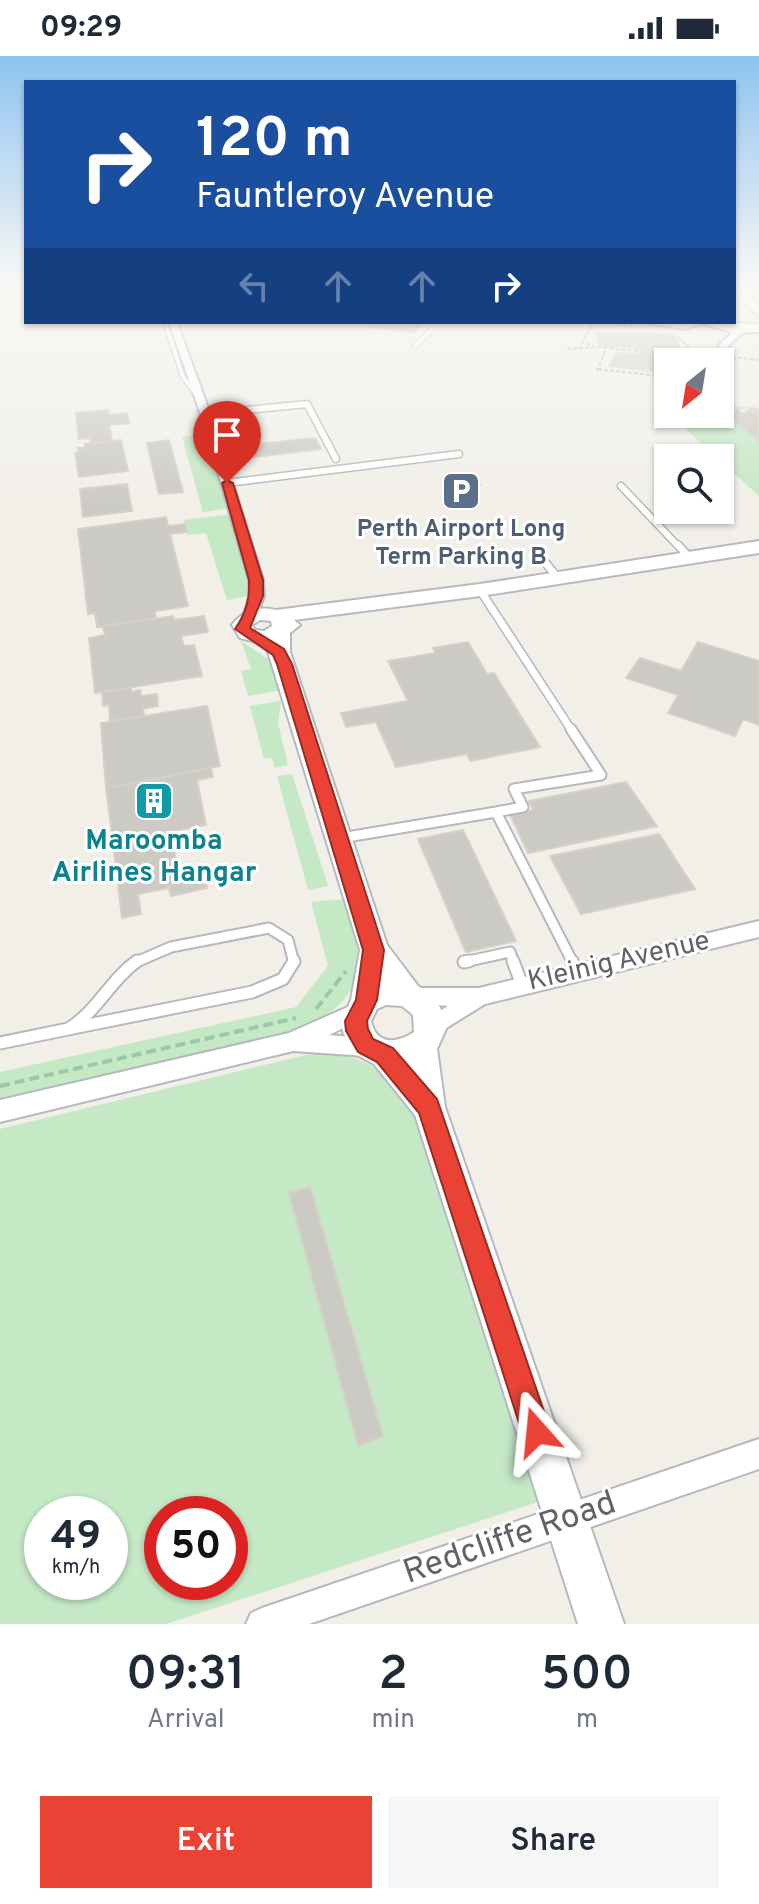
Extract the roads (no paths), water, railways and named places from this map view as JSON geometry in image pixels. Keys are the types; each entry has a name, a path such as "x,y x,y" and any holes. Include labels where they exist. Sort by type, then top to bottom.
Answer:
{"main road":[{"path":"250,617 242,629 275,630 315,614 759,547"},
{"path":"275,630 374,950 429,1014 426,1037 429,1107 601,1624"},
{"path":"374,950 357,1031 429,1107"},
{"path":"362,1006 383,992 411,995"},
{"path":"375,1050 404,1054 426,1037"}],"street":[{"path":"186,358 256,580 257,596 250,617"},
{"path":"257,596 275,630"},
{"name":"Kleinig Avenue","path":"411,995 479,997 759,929"},
{"name":"Kleinig Avenue","path":"426,1037 479,997"},
{"path":"0,1111 292,1042 362,1006"},
{"path":"292,1042 375,1050"},
{"name":"Redcliffe Road","path":"262,1624 759,1454"}],"lane":[{"path":"177,358 183,377 200,399"},
{"path":"205,414 307,404 336,459"},
{"path":"227,483 459,454"},
{"path":"624,485 694,557"},
{"path":"543,560 558,578"},
{"path":"341,839 523,807 514,789 601,775 480,590"},
{"path":"496,812 577,971"},
{"path":"0,1043 67,1030 270,986 283,980 294,967 296,960 288,936 269,928 145,955 123,971 84,1019 67,1030"},
{"path":"464,962 510,952 522,985"}],"place":[{"name":"Perth Airport Long Term Parking B","path":"461,491"},
{"name":"Maroomba Airlines Hangar","path":"154,801"}]}
